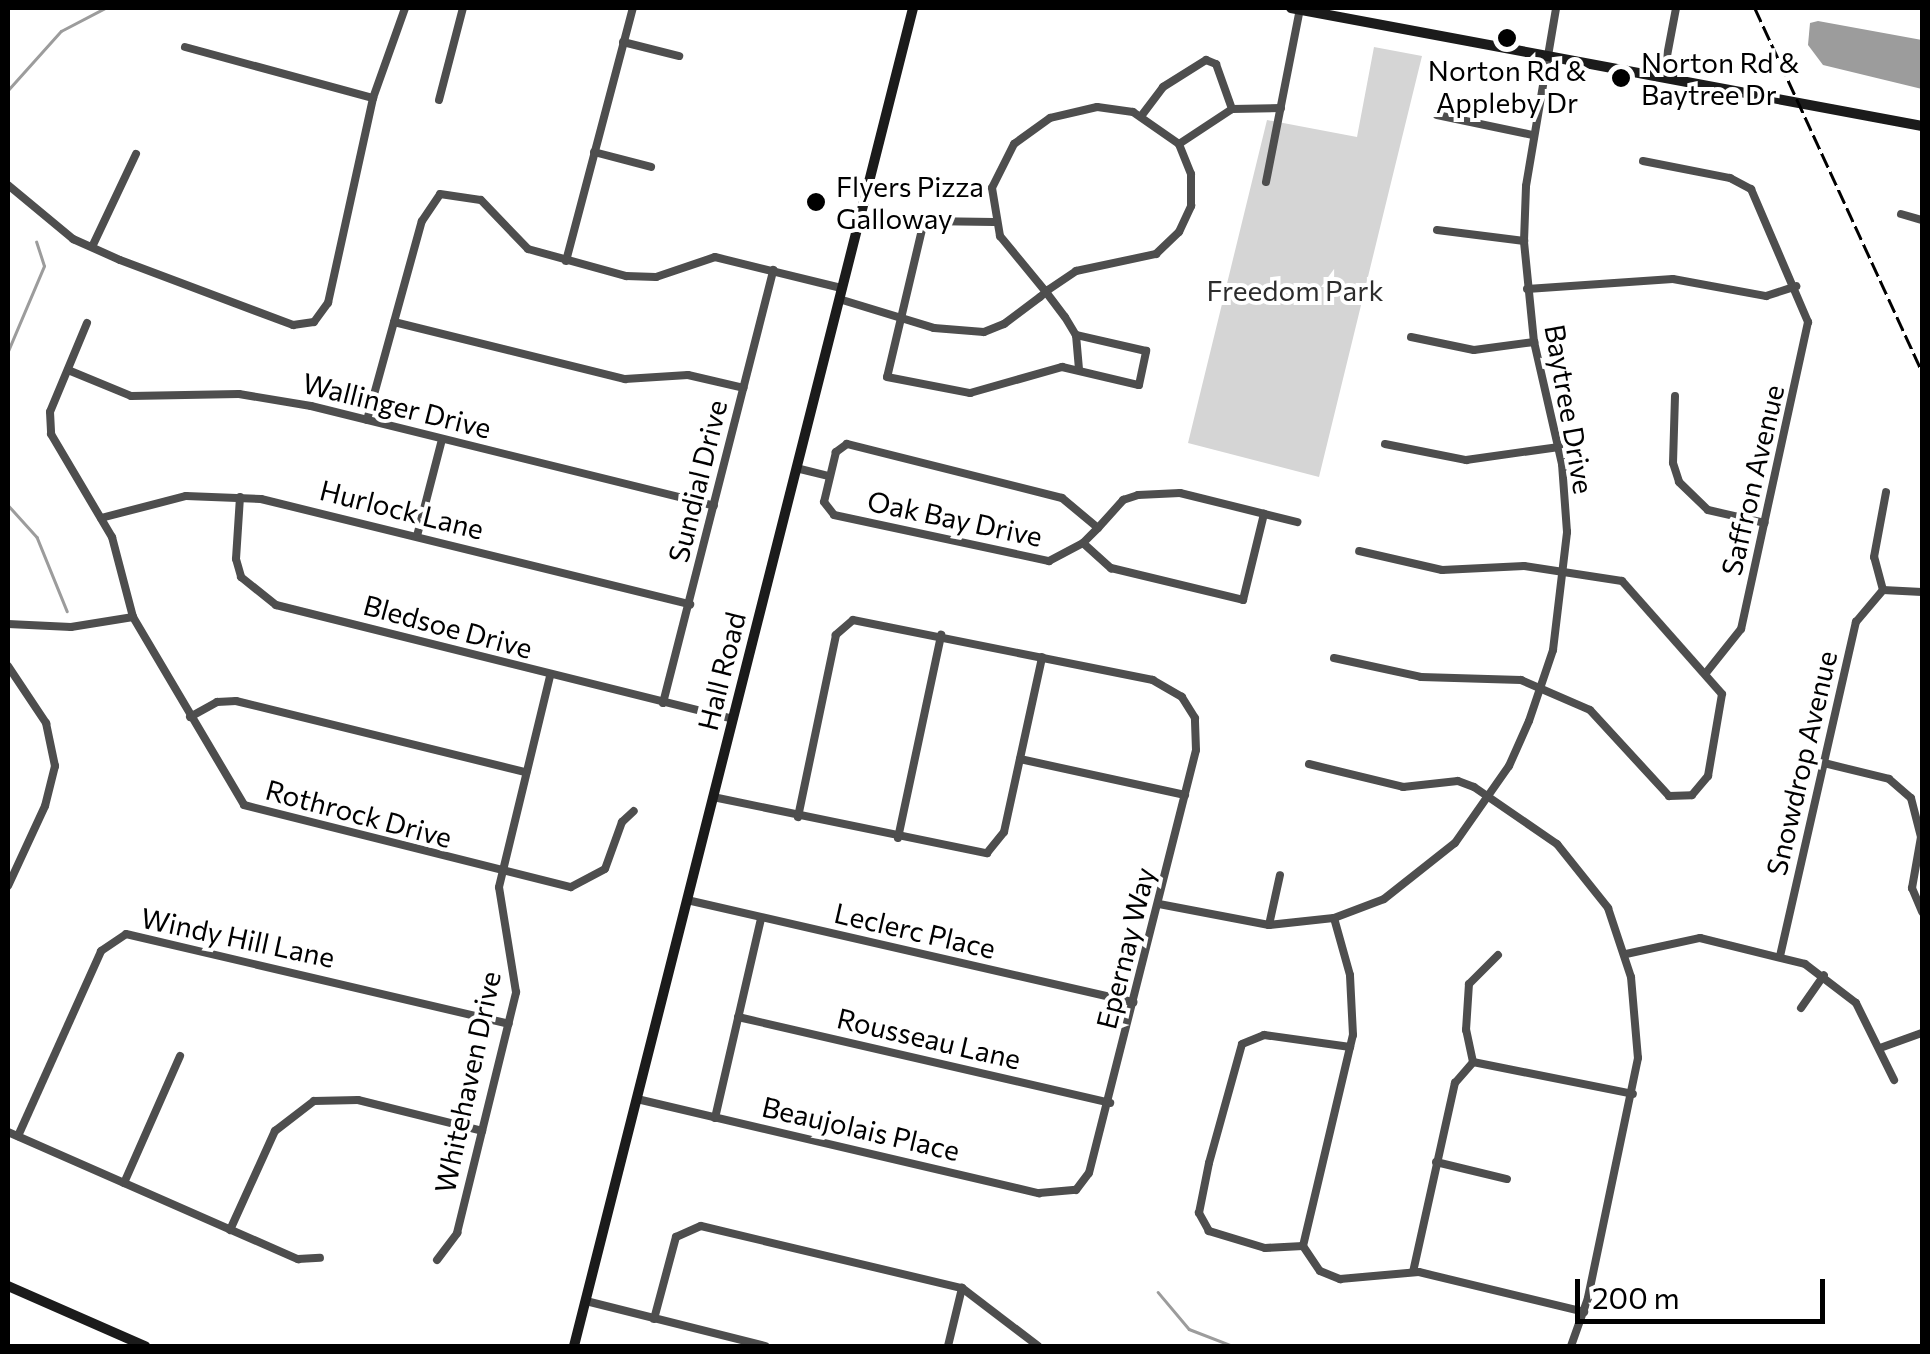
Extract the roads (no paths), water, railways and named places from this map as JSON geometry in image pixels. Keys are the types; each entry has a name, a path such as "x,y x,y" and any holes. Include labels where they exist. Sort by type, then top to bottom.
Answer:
{"street":[{"path":"8,185 92,248 286,322 307,325 326,309 373,98 405,8"},
{"path":"439,100 464,8"},
{"path":"566,261 632,8"},
{"name":"Hall Road","path":"574,1346 912,8"},
{"path":"1266,182 1297,8 1922,126"},
{"name":"Baytree Drive","path":"1159,904 1270,924 1334,918 1384,898 1427,870 1490,797 1542,687 1566,568 1559,448 1534,342 1524,241 1533,136 1556,8"},
{"path":"1663,77 1676,8"},
{"path":"623,42 679,56"},
{"path":"185,47 373,98"},
{"path":"1142,115 1163,88 1206,60 1216,64 1232,108"},
{"path":"1179,144 1232,108 1281,108"},
{"path":"367,420 422,221 440,194 482,200 528,249 566,261 642,278 703,258 773,270 949,332 984,332 1046,292 1076,271 1148,258 1172,241 1192,192 1179,144 1142,115 1079,109 1027,132 996,177 994,222 1046,292 1076,335 1078,368"},
{"path":"1437,116 1533,136"},
{"path":"594,152 651,167"},
{"path":"92,248 136,154"},
{"name":"Saffron Avenue","path":"1643,162 1745,183 1796,286 1808,332 1740,629 1706,673"},
{"path":"1901,214 1922,220"},
{"path":"994,222 924,221 887,377 970,393 1051,366 1078,368 1138,385 1146,351 1076,335"},
{"path":"1437,230 1524,241"},
{"name":"Sundial Drive","path":"663,702 773,270"},
{"path":"1528,289 1674,280 1766,296 1796,286"},
{"path":"394,322 625,380 688,376 744,388"},
{"name":"Rothrock Drive","path":"87,323 50,412 51,434 102,518 124,567 133,617 230,790 253,810 559,886 590,882 605,869 622,822 634,811"},
{"path":"1411,338 1474,350 1534,342"},
{"name":"Wallinger Drive","path":"68,370 131,396 240,394 367,420 714,506"},
{"path":"1676,396 1673,462 1685,492 1708,510 1765,523"},
{"path":"417,536 442,439"},
{"path":"1385,444 1466,460 1559,448"},
{"path":"796,468 829,476 838,448 857,445 1062,498 1098,528"},
{"name":"Oak Bay Drive","path":"829,476 824,502 834,515 1049,562 1083,543 1123,500 1138,494 1180,493 1297,522"},
{"path":"1886,492 1874,557 1883,590 1922,592"},
{"name":"Hurlock Lane","path":"102,518 186,496 240,497 417,536 690,604"},
{"name":"Bledsoe Drive","path":"240,497 236,560 256,594 550,676 732,720"},
{"path":"1083,543 1111,568 1242,600 1264,514"},
{"path":"1334,658 1421,677 1485,674 1542,687 1590,710 1656,784 1684,798 1708,776 1724,706 1706,673 1632,588 1604,574 1566,568 1454,571 1360,550"},
{"name":"Snowdrop Avenue","path":"1780,956 1856,622 1883,590"},
{"path":"8,624 71,627 133,617"},
{"path":"713,797 798,817 977,854 998,845 1004,832 1042,657 862,619 845,624 835,642 798,817"},
{"path":"898,838 941,636"},
{"name":"Epernay Way","path":"1042,657 1162,683 1192,712 1198,737 1096,1157 1076,1190"},
{"path":"8,666 46,723 54,766 45,806 8,886"},
{"name":"Whitehaven Drive","path":"437,1260 456,1232 518,978 501,916 501,872 550,676"},
{"path":"190,718 217,702 236,702 526,772"},
{"path":"1020,759 1186,795"},
{"path":"1824,763 1889,779 1911,798 1922,837 1912,888 1922,912"},
{"path":"1309,764 1408,788 1458,781 1490,797 1570,856 1608,908 1626,954 1637,1029 1633,1094 1584,1312 1571,1346"},
{"path":"1270,924 1280,875"},
{"name":"Leclerc Place","path":"687,900 1134,1002"},
{"path":"716,1118 761,918"},
{"path":"1334,918 1355,1006 1350,1047 1303,1246 1320,1271 1340,1279 1413,1272 1584,1312"},
{"name":"Windy Hill Lane","path":"18,1136 101,951 126,934 509,1024"},
{"path":"1626,954 1700,938 1780,956 1824,975 1856,1004 1894,1080"},
{"path":"1473,1062 1466,1030 1469,984 1498,955"},
{"path":"1801,1008 1824,975"},
{"name":"Rousseau Lane","path":"738,1017 1110,1103"},
{"path":"1880,1048 1922,1033"},
{"path":"1303,1246 1264,1248 1220,1236 1202,1223 1202,1189 1242,1044 1264,1036 1350,1047"},
{"path":"124,1183 180,1056"},
{"path":"1473,1062 1633,1094"},
{"path":"1413,1272 1455,1083 1473,1062"},
{"name":"Beaujolais Place","path":"637,1099 1039,1193 1076,1190"},
{"path":"230,1230 274,1130 314,1101 358,1100 482,1131"},
{"path":"8,1132 298,1258 320,1258"},
{"path":"1436,1162 1507,1178"},
{"path":"654,1319 676,1237 690,1226 962,1288 1038,1346"},
{"path":"8,1286 145,1346"},
{"path":"948,1346 962,1288"},
{"path":"586,1301 765,1346"}],"waterway":[{"path":"8,90 61,31 105,8"},
{"path":"8,351 44,266 36,242"},
{"path":"8,505 37,537 67,611"},
{"path":"1158,1292 1189,1329 1233,1346"}],"railway":[{"path":"1755,8 1922,371"}],"place":[{"name":"Norton Rd & Appleby Dr","path":"1507,38"},
{"name":"Norton Rd & Baytree Dr","path":"1621,78"},
{"name":"Flyers Pizza Galloway","path":"816,202"}],"park label":[{"name":"Freedom Park","path":"1295,290"}]}
